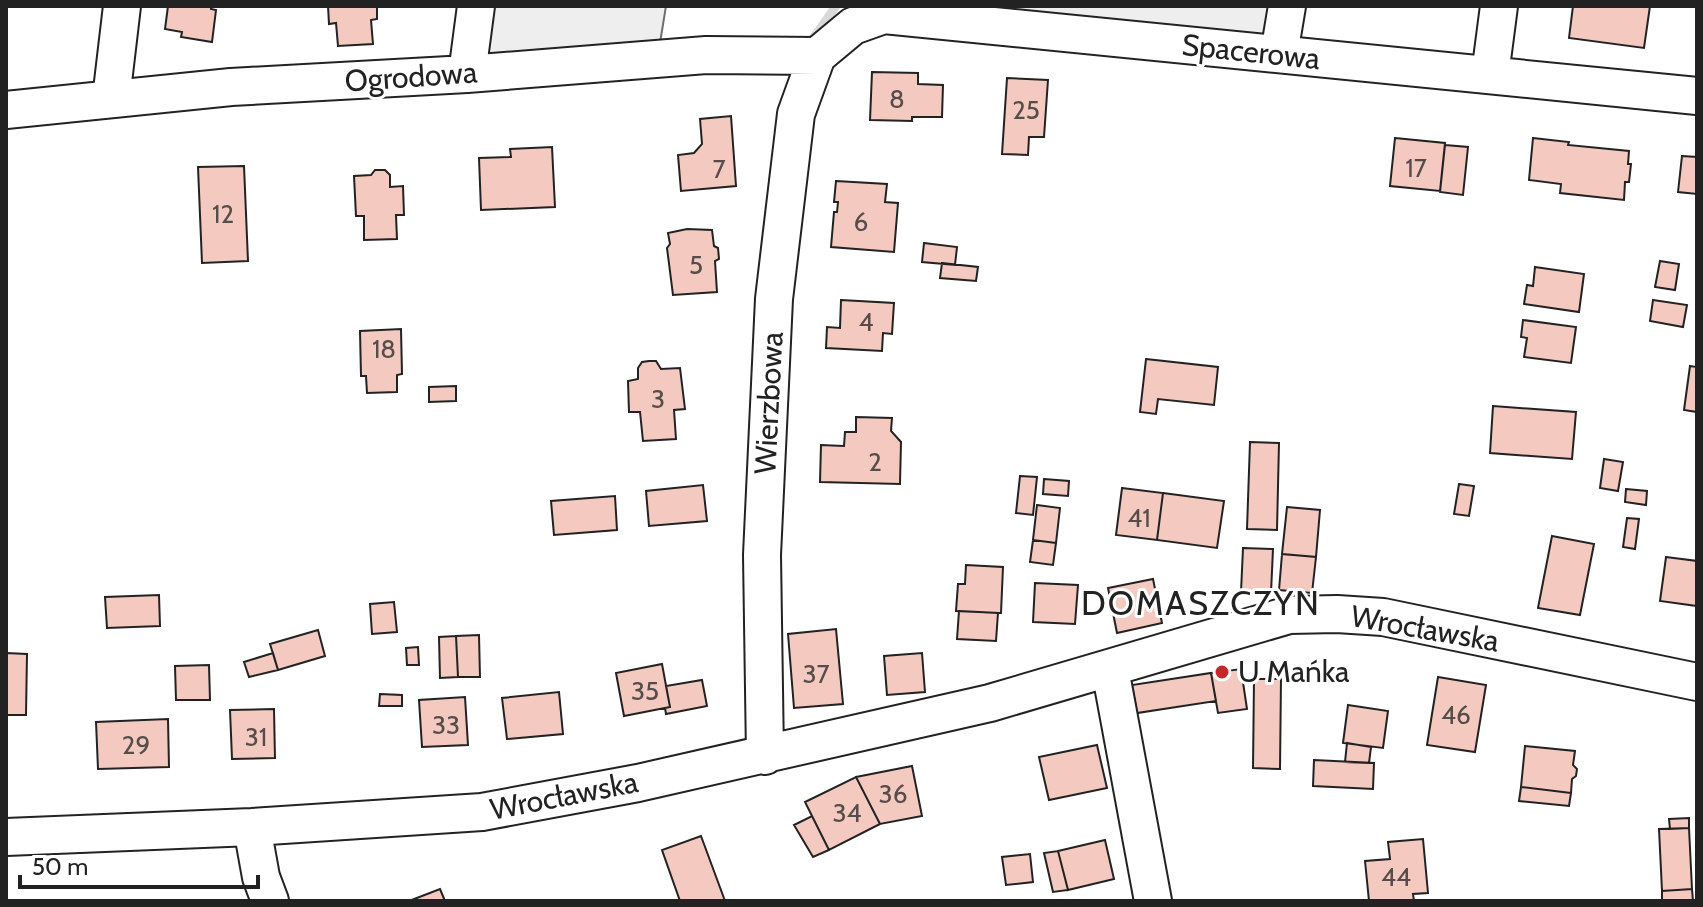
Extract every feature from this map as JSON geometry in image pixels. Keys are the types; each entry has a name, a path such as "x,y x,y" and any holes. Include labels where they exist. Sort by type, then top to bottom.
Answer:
{"street":[{"path":"111,99 122,6"},
{"path":"467,74 476,6"},
{"path":"1279,54 1287,6"},
{"path":"1490,75 1499,6"},
{"name":"Spacerowa","path":"817,56 858,16 884,15 1697,96"},
{"name":"Ogrodowa","path":"6,110 231,87 467,74 706,55 817,56"},
{"name":"Wierzbowa","path":"765,756 762,555 774,299 796,114 817,56"},
{"name":"Wrocławska","path":"6,837 252,827 482,812 765,756 990,703 1289,615 1383,617 1697,682"},
{"path":"1110,669 1153,901"},
{"path":"252,827 261,877 270,901"}],"shaded area":[{"path":"494,6 666,6 660,43 488,54"},
{"path":"898,6 1271,6 1264,43"}],"building":[{"path":"168,6 211,6 216,10 212,42 181,37 182,32 165,29"},
{"path":"328,6 377,6 377,19 371,20 373,44 338,46 336,23 329,24"},
{"path":"1573,6 1650,6 1644,48 1569,38"},
{"path":"872,72 918,73 918,84 943,85 942,117 912,117 912,121 870,120"},
{"path":"1007,78 1048,80 1044,137 1029,137 1028,155 1002,154"},
{"path":"731,116 736,186 681,191 678,155 694,153 702,144 700,119"},
{"path":"1395,138 1445,143 1440,191 1390,186"},
{"path":"1533,138 1629,151 1628,164 1631,164 1629,182 1625,182 1624,200 1560,193 1561,184 1529,180"},
{"path":"1445,145 1468,147 1463,195 1440,192"},
{"path":"552,147 555,207 481,210 479,158 511,157 510,149"},
{"path":"1682,156 1697,157 1697,194 1678,192"},
{"path":"244,166 248,261 202,263 198,167"},
{"path":"375,170 385,170 390,175 390,187 403,186 404,215 396,215 397,239 364,240 364,216 356,216 354,176 371,175"},
{"path":"836,181 887,184 885,202 898,203 894,252 831,247 834,212 837,212 838,202 834,202"},
{"path":"687,229 712,230 719,259 715,261 717,292 673,295 668,233"},
{"path":"924,243 957,247 955,265 922,262"},
{"path":"1660,261 1679,264 1675,290 1655,287"},
{"path":"942,263 978,267 976,281 940,278"},
{"path":"1535,267 1584,274 1579,312 1524,304 1527,285 1533,286"},
{"path":"841,300 894,303 892,334 883,333 882,351 826,348 827,327 840,328"},
{"path":"1653,300 1687,305 1683,327 1650,321"},
{"path":"1523,320 1576,327 1571,363 1524,357 1527,338 1521,337"},
{"path":"401,329 402,374 397,375 397,392 367,393 366,376 361,376 360,331"},
{"path":"1146,359 1218,367 1214,405 1158,399 1156,414 1140,412"},
{"path":"656,361 661,369 680,368 685,409 674,410 676,439 643,441 640,412 629,412 628,381 638,379 638,368 642,362"},
{"path":"1690,366 1697,367 1697,412 1684,410"},
{"path":"456,386 456,401 429,402 429,387"},
{"path":"1493,406 1576,412 1572,459 1490,453"},
{"path":"856,417 892,418 891,431 901,442 900,484 820,482 821,445 844,446 845,432 856,432"},
{"path":"1250,442 1279,443 1277,530 1247,529"},
{"path":"1604,459 1623,462 1618,491 1600,488"},
{"path":"1020,476 1037,477 1033,515 1016,513"},
{"path":"1044,479 1069,481 1068,496 1043,494"},
{"path":"1459,484 1474,486 1469,516 1454,514"},
{"path":"703,485 707,521 649,526 646,491"},
{"path":"1122,488 1163,493 1157,540 1116,535"},
{"path":"1626,489 1647,491 1646,505 1625,502"},
{"path":"1163,493 1224,501 1217,548 1157,540"},
{"path":"615,496 617,530 554,535 551,501"},
{"path":"1037,505 1060,508 1056,543 1033,540"},
{"path":"1287,507 1320,510 1316,557 1282,554"},
{"path":"1627,518 1639,519 1635,549 1623,547"},
{"path":"1552,536 1594,544 1580,615 1538,608"},
{"path":"1033,540 1056,543 1053,565 1030,562"},
{"path":"1243,548 1273,549 1271,593 1241,592"},
{"path":"1282,554 1316,557 1312,593 1279,590"},
{"path":"1666,557 1697,561 1697,606 1660,601"},
{"path":"966,565 1003,567 1001,613 956,611 958,584 965,584"},
{"path":"1153,579 1162,623 1117,633 1108,588"},
{"path":"1035,583 1078,585 1075,624 1033,622"},
{"path":"159,595 160,626 107,628 105,597"},
{"path":"394,602 397,632 372,634 370,604"},
{"path":"959,611 998,613 996,641 957,639"},
{"path":"836,629 843,704 794,708 788,634"},
{"path":"318,630 325,656 278,670 270,644"},
{"path":"479,635 480,677 458,677 456,636"},
{"path":"456,636 458,677 440,678 439,637"},
{"path":"418,647 419,665 407,665 406,648"},
{"path":"6,653 27,654 26,715 6,715"},
{"path":"273,653 278,670 249,677 244,662"},
{"path":"922,653 925,692 887,695 884,656"},
{"path":"662,664 670,707 624,716 616,673"},
{"path":"209,665 210,700 176,700 175,666"},
{"path":"1241,669 1247,709 1218,713 1211,673"},
{"path":"1211,673 1216,701 1137,713 1132,685"},
{"path":"1438,677 1486,685 1475,752 1427,745"},
{"path":"1254,679 1281,679 1280,769 1253,768"},
{"path":"702,680 707,706 666,714 665,708 670,707 666,686"},
{"path":"559,692 563,734 507,739 502,698"},
{"path":"380,694 402,695 402,706 379,706"},
{"path":"465,697 468,745 422,747 419,700"},
{"path":"1348,705 1388,711 1383,748 1343,743"},
{"path":"274,709 275,758 232,759 230,710"},
{"path":"168,719 169,767 98,769 96,722"},
{"path":"1347,743 1371,747 1369,763 1345,762"},
{"path":"1097,745 1107,788 1049,800 1039,757"},
{"path":"1525,746 1575,751 1573,765 1577,769 1572,779 1571,793 1521,787"},
{"path":"1314,760 1374,763 1373,789 1313,786"},
{"path":"912,766 922,816 880,824 856,777"},
{"path":"856,777 880,824 829,850 805,802"},
{"path":"1521,787 1571,793 1569,806 1519,801"},
{"path":"812,816 829,850 813,857 794,825"},
{"path":"1689,818 1689,828 1670,829 1669,819"},
{"path":"1689,828 1692,889 1662,891 1659,829"},
{"path":"701,836 725,901 680,901 662,850"},
{"path":"1423,839 1428,893 1413,894 1414,901 1369,901 1365,861 1390,859 1388,842"},
{"path":"1105,840 1114,879 1068,890 1058,851"},
{"path":"1058,851 1068,890 1053,892 1044,853"},
{"path":"1030,854 1033,882 1006,885 1002,857"},
{"path":"440,889 445,901 409,901"},
{"path":"1692,889 1693,901 1662,901 1662,891"}],"waterway":[{"path":"813,39 836,6"}],"place":[{"name":"U Mańka","path":"1222,672"}],"district":[{"name":"DOMASZCZYN","path":"1201,603"}]}
